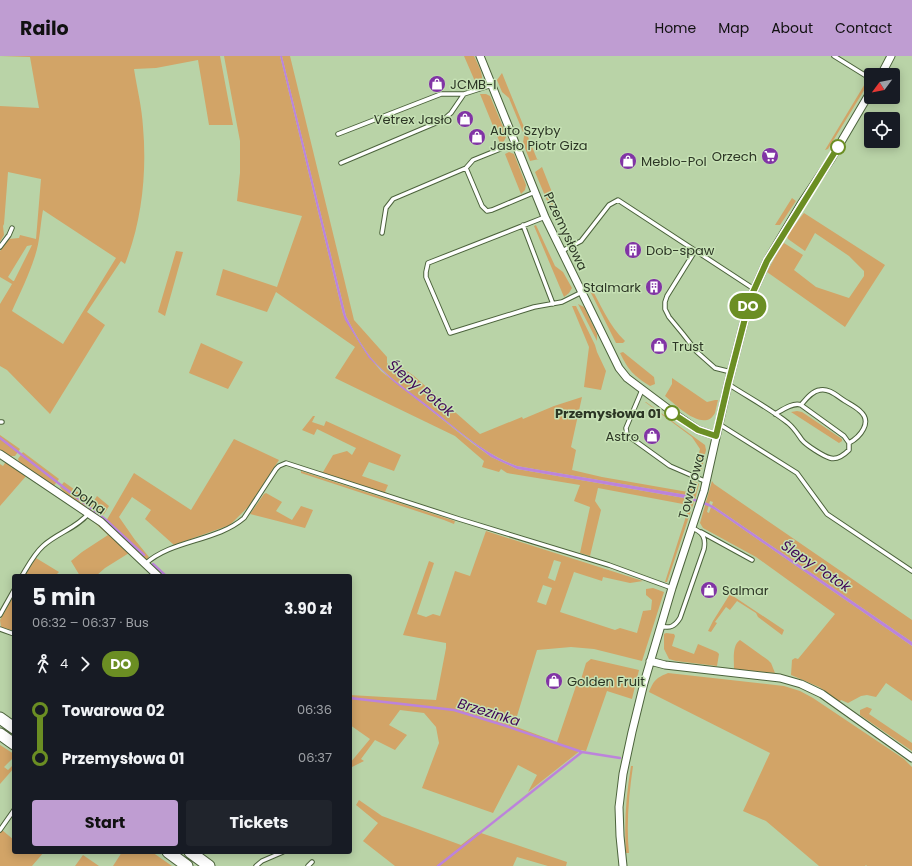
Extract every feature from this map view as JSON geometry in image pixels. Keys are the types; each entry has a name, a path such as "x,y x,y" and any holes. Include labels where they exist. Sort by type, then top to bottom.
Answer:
{"main road":[{"path":"0,718 12,727"},
{"path":"0,734 12,743"},
{"path":"171,854 187,866"},
{"path":"193,854 209,866"}],"street":[{"name":"Przemysłowa","path":"480,56 545,217 621,371 642,390 692,426 716,436"},
{"path":"885,68 891,56"},
{"name":"Towarowa","path":"623,866 619,819 624,774 632,732 650,661 704,491 728,384 750,299 767,261 801,204 831,159 864,103"},
{"name":"Dolna","path":"0,454 101,522 156,574"},
{"path":"650,661 665,665 780,678 801,684 822,694 912,758"}],"lane":[{"path":"834,56 864,75"},
{"path":"338,134 441,94 464,94 492,85"},
{"path":"341,163 443,120 451,113 464,94"},
{"path":"382,233 386,208 393,199 466,168 473,160 515,143"},
{"path":"466,168 482,206 487,211 535,192"},
{"path":"561,251 581,241 609,205 615,200 618,200 754,290"},
{"path":"545,217 431,262 428,265 426,277 450,333 534,307 562,302 582,292"},
{"path":"523,225 553,304"},
{"path":"0,247 9,235 12,228"},
{"path":"696,251 667,296 665,302 666,311 672,322 684,334 704,360 716,369 731,372"},
{"path":"728,384 775,414 796,431 805,443 829,458 837,458 849,450 849,443 844,436 801,405 793,405 775,414"},
{"path":"801,405 813,392 826,389 860,411 865,420 865,428 855,440 849,443"},
{"path":"642,390 626,428 627,435 670,466 706,482"},
{"path":"719,424 797,473 827,514 912,570"},
{"path":"145,564 157,555 179,545 219,532 237,524 244,518 279,466 286,463 459,519 609,565 672,588"},
{"path":"23,574 43,546 75,525 89,513"},
{"path":"692,528 752,560"},
{"path":"661,626 667,628 673,626 680,618 704,549 704,537 700,532"},
{"path":"0,615 12,594"},
{"path":"0,629 12,633"},
{"path":"0,830 12,813"},
{"path":"256,866 262,860 278,854"},
{"path":"308,866 312,862"}],"shaded area":[{"path":"0,56 220,56 233,125 209,125 198,60 156,68 134,69 141,105 144,144 144,179 136,231 125,264 121,261 87,312 105,325 50,414 7,370 0,366 0,304 12,284 0,277 0,251 9,239 19,238 20,235 36,239 41,179 8,172 3,226 4,235 0,242 0,106 39,108 30,57","holes":["43,210 116,258 63,344 12,311 37,250","32,245 14,281 13,281 8,277 27,246"]},
{"path":"224,56 280,56 343,314 366,353 381,371 491,457 517,469 684,498 691,501 692,496 517,466 505,461 482,448 460,432 384,372 371,358 346,316 282,56 290,56 354,320 387,357 387,363 389,365 398,365 414,376 480,434 522,417 523,419 554,406 582,397 571,447 576,450 572,470 602,477 688,492 692,478 699,484 667,582 665,582 689,507 683,504 598,488 595,501 601,510 590,556 580,553 590,507 574,501 580,485 507,473 501,469 499,472 482,467 484,461 455,436 335,378 355,347 276,292 267,312 216,295 223,269 277,287 302,216 237,201 240,173 240,141"},
{"path":"280,56 282,56 346,316 364,348 377,365 470,439 505,461 517,466 693,496 691,502 684,498 517,469 491,457 394,382 369,358 345,320 343,314"},
{"path":"464,56 474,56 480,68 482,80 477,86"},
{"path":"502,73 537,159 539,159 530,161 523,143 523,132 509,98 502,92 497,80"},
{"path":"864,85 863,92 828,149 825,150"},
{"path":"480,94 490,96 506,134 503,143 500,143"},
{"path":"509,152 514,154 526,185 525,190 521,194 505,154"},
{"path":"542,167 562,218 556,222 535,172"},
{"path":"792,198 796,201 780,225 775,225"},
{"path":"804,213 885,265 845,327 767,272 784,243 803,255 794,270 816,287 849,298 864,276 864,271 849,256 815,233 805,251 788,239 787,236"},
{"path":"536,225 555,266 563,272 572,288 564,297 534,226"},
{"path":"176,251 183,252 165,316 158,312"},
{"path":"589,284 609,321 625,341 623,343 616,343 587,285"},
{"path":"578,304 584,307 597,334 597,341"},
{"path":"572,306 576,306 606,371 601,390 584,387 589,347"},
{"path":"201,343 243,362 228,389 189,373"},
{"path":"623,352 654,377 655,384 650,386 639,379 632,372 620,353"},
{"path":"672,378 707,402 718,400 715,413 710,419 697,419 682,410 665,396 672,384"},
{"path":"645,402 705,445 706,450 701,472 694,473 700,449 692,437"},
{"path":"791,412 802,412 842,439 842,441 839,443"},
{"path":"313,416 315,416 312,422 324,426 326,421 401,455 394,471 369,462 362,476 388,485 385,492 401,499 319,472 323,472 333,455 347,451 352,455 356,448 317,429 314,435 302,430"},
{"path":"0,435 20,449 15,456 11,456 0,451"},
{"path":"234,439 279,460 249,506 230,525 174,545 145,519 151,510 132,497 119,517 149,557 146,560 105,523 134,473 191,510"},
{"path":"23,452 59,479 53,487 20,464 18,459"},
{"path":"7,460 27,475 0,506 0,464 3,466"},
{"path":"301,471 455,521 454,524 301,473"},
{"path":"712,481 714,484 912,620 912,642 712,505 713,502 710,501 707,512 709,513 711,507 912,646 912,701 886,683 876,697 867,695 861,696 848,703 841,700 839,702 819,687 791,675 792,660 795,658 798,659 835,614 756,557 703,528 700,523"},
{"path":"64,482 89,500 85,507 67,496 60,487"},
{"path":"266,493 282,502 276,511 292,520 301,506 313,510 305,528 250,514"},
{"path":"97,496 109,506 104,514 98,517 88,510"},
{"path":"712,505 912,642 912,646 711,507"},
{"path":"97,522 129,553 98,574 79,574 71,561 108,535 95,523"},
{"path":"486,531 643,581 630,583 603,577 602,581 574,572 560,612 615,630 620,628 637,633 643,611 651,610 652,600 646,595 646,589 653,588 664,592 642,661 594,649 571,647 537,650 514,726 557,742 576,686 579,686 586,663 591,659 639,670 632,699 607,691 586,751 581,750 528,792 537,775 518,765 493,813 422,788 439,743 436,727 424,713 400,710 389,725 407,735 395,750 375,740 361,759 364,761 352,767 352,761 370,739 352,726 352,695 436,700 446,643 403,635 429,561 434,563 417,614 426,617 433,614 440,616 455,571 470,576","holes":["554,560 561,562 555,581 548,578","543,585 552,588 546,605 537,602"]},
{"path":"36,558 59,572 57,574 25,574"},
{"path":"730,594 784,630 782,635 758,617 756,613 737,601 730,610 726,607 715,622 717,623 711,632 708,631"},
{"path":"12,599 12,630 1,627 0,620"},
{"path":"664,634 674,634 675,636 672,646 694,654 698,644 717,652 719,654 717,666 669,659 664,649"},
{"path":"740,640 768,660 771,663 775,673 734,669 735,649 737,642"},
{"path":"668,673 784,686 800,691 813,698 904,759 912,767 912,866 819,866 766,821 743,811 770,753 649,692 656,680"},
{"path":"867,707 872,709 869,714 912,743 912,751 860,715 860,710"},
{"path":"0,745 12,753 12,759 4,767 8,770 12,766 12,770 0,784"},
{"path":"631,766 633,766 628,809 629,853 626,853 626,810"},
{"path":"359,800 382,816 461,845 478,832 567,862 566,866 548,866 517,857 513,866 395,866 363,841 378,823 356,805"},
{"path":"2,830 12,838 12,854 42,854 32,866 0,866 0,833"},
{"path":"121,854 155,854 172,866 113,866"},
{"path":"83,855 99,866 75,866"}],"waterway":[{"path":"0,438 106,520 144,555"},
{"path":"689,498 714,508"},
{"path":"153,564 164,574"},
{"name":"Brzezinka","path":"352,698 454,710 582,752 620,758"},
{"path":"438,866 582,752"}],"bus line":[{"name":"DO","path":"672,413 698,430 716,436 750,299 767,261 801,204 838,147"}],"place":[{"name":"JCMB-I","path":"437,84"},
{"name":"Vetrex Jasło","path":"465,119"},
{"name":"Auto Szyby Jasło Piotr Giza","path":"477,137"},
{"name":"Orzech","path":"770,156"},
{"name":"Meblo-Pol","path":"628,161"},
{"name":"Dob-spaw","path":"633,250"},
{"name":"Stalmark","path":"654,287"},
{"name":"Trust","path":"659,346"},
{"name":"Przemysłowa 01","path":"672,413"},
{"name":"Astro","path":"652,436"},
{"name":"Salmar","path":"709,590"},
{"name":"Golden Fruit","path":"554,681"}],"water label":[{"name":"Ślepy Potok","path":"421,388"},
{"name":"Ślepy Potok","path":"816,566"}]}
